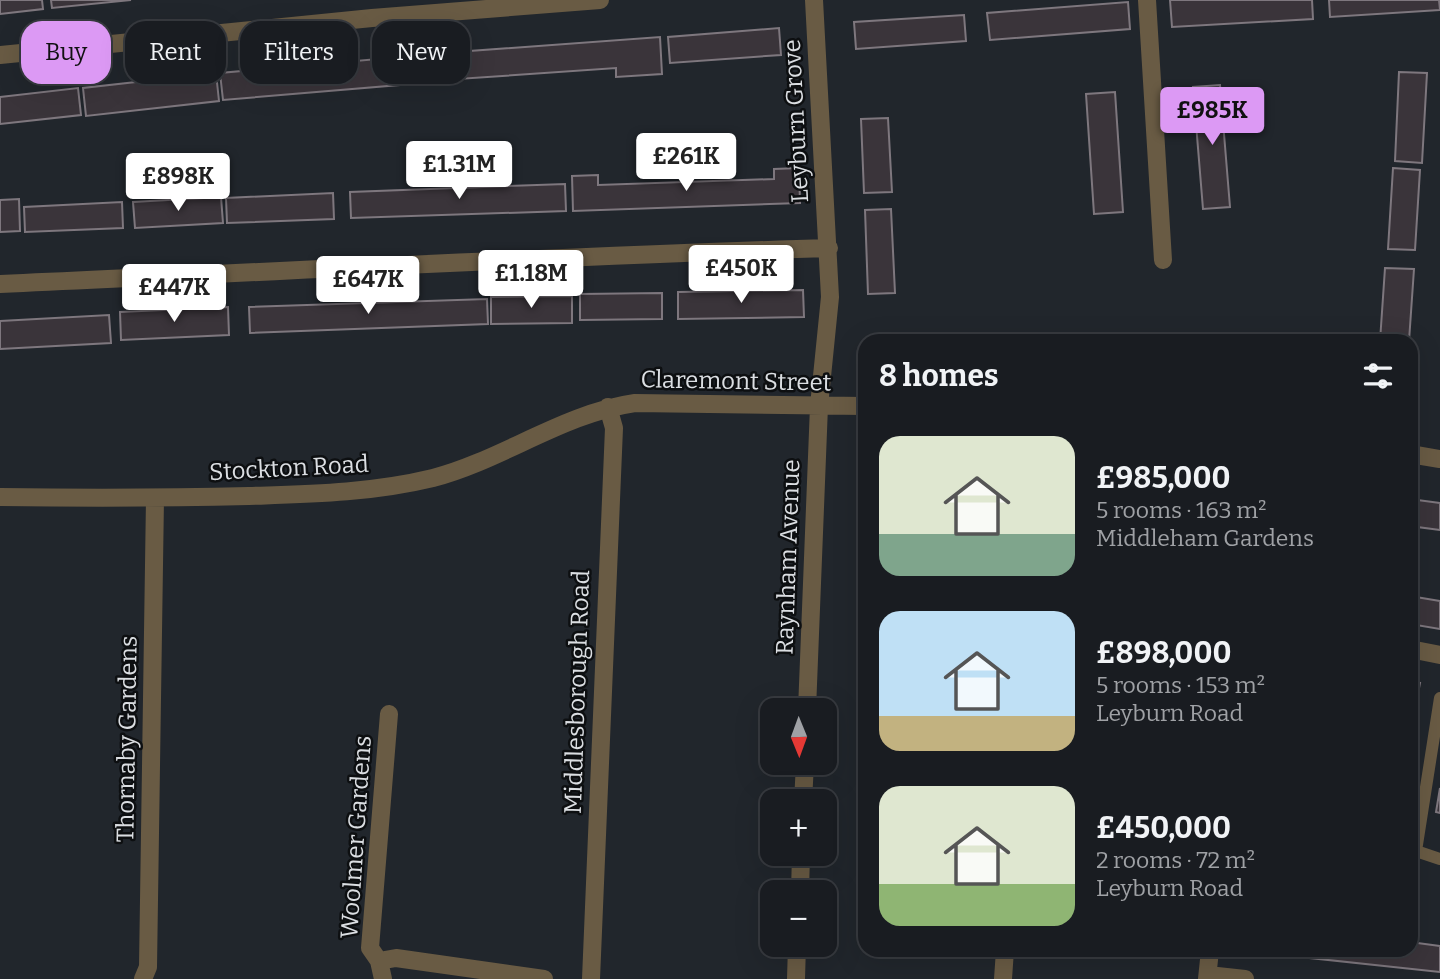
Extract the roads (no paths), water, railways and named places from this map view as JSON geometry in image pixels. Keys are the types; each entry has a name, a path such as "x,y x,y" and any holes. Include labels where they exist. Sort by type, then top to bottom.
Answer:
{"street":[{"path":"0,55 359,19 600,0"},
{"name":"Leyburn Grove","path":"814,0 830,297 819,406"},
{"path":"1147,0 1163,260"},
{"path":"0,284 304,272 609,254 829,248"},
{"name":"Claremont Street","path":"608,407 635,403 858,406"},
{"name":"Raynham Avenue","path":"807,698 819,406"},
{"name":"Stockton Road","path":"0,497 155,498 362,492 432,478 466,467 608,407"},
{"name":"Middlesborough Road","path":"591,979 614,428 608,407"},
{"path":"1418,454 1439,453"},
{"name":"Thornaby Gardens","path":"144,979 148,967 155,498"},
{"path":"1418,651 1440,655"},
{"name":"Woolmer Gardens","path":"381,970 370,948 389,714"},
{"path":"381,970 396,957 544,979"},
{"path":"796,979 797,957"},
{"path":"1003,979 1005,957"},
{"path":"1209,957 1207,977 1245,979"}],"lane":[{"path":"1418,838 1440,698"},
{"path":"1418,852 1440,859"}]}
